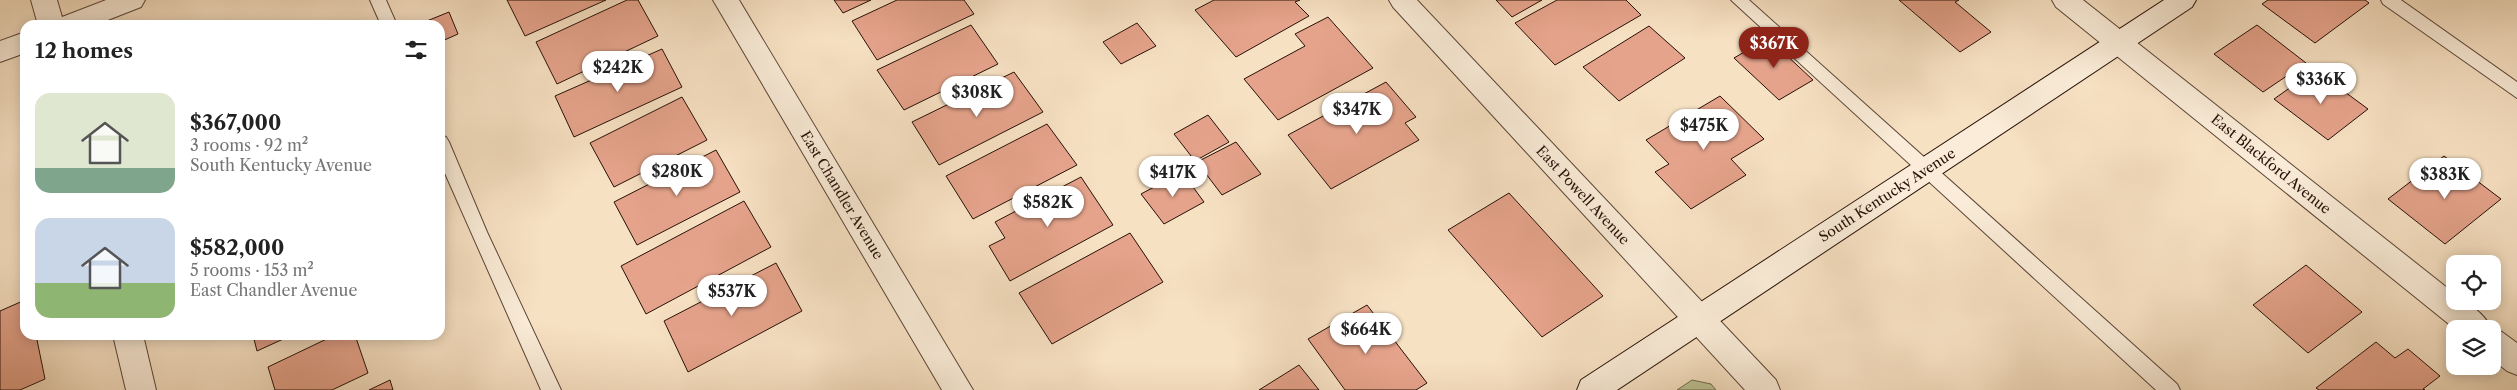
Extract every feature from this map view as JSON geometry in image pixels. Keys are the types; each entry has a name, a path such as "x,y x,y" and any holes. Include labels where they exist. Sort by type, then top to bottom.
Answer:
{"street":[{"path":"44,0 50,20"},
{"path":"81,20 132,0"},
{"name":"East Chandler Avenue","path":"726,0 958,390"},
{"name":"East Powell Avenue","path":"1402,0 1764,390"},
{"name":"East Blackford Avenue","path":"2065,0 2466,320"},
{"name":"South Kentucky Avenue","path":"1592,390 2183,0"},
{"path":"0,52 20,44"},
{"path":"129,340 141,390"},
{"path":"2501,348 2517,361"}],"lane":[{"path":"378,0 387,20"},
{"path":"1739,0 2170,390"},
{"path":"2389,0 2517,91"},
{"path":"445,154 478,232 551,390"}],"green space":[{"path":"1692,380 1711,384 1716,390 1677,390"}],"building":[{"path":"507,0 606,0 525,36"},
{"path":"627,0 638,0 658,36 557,84 536,42"},
{"path":"834,0 871,0 843,13"},
{"path":"897,0 964,0 974,14 877,60 852,21"},
{"path":"1214,0 1300,0 1295,2 1309,16 1236,57 1195,10"},
{"path":"1496,0 1542,0 1512,17"},
{"path":"1557,0 1626,0 1641,15 1555,65 1515,23"},
{"path":"1899,0 1959,0 1955,2 1991,32 1960,52"},
{"path":"2268,0 2365,0 2369,3 2315,43 2262,4"},
{"path":"449,12 458,34 445,40 445,20 429,20"},
{"path":"1328,17 1373,68 1278,120 1244,79 1305,46 1295,34"},
{"path":"1137,23 1156,46 1121,64 1103,42"},
{"path":"971,25 998,64 904,110 877,70"},
{"path":"2257,25 2306,63 2263,92 2214,54"},
{"path":"1649,26 1685,58 1619,101 1583,67"},
{"path":"1768,38 1813,80 1779,100 1734,58"},
{"path":"662,49 682,87 574,137 555,96"},
{"path":"2315,70 2368,109 2328,140 2274,99"},
{"path":"1014,72 1043,112 939,165 912,122"},
{"path":"1386,82 1416,117 1405,123 1419,140 1331,189 1288,135"},
{"path":"1720,96 1764,139 1731,159 1746,175 1691,209 1655,172 1669,164 1646,140"},
{"path":"682,97 707,140 614,187 590,143"},
{"path":"1208,115 1229,142 1195,161 1174,134"},
{"path":"1047,124 1077,165 973,219 946,176"},
{"path":"1236,142 1261,174 1222,195 1197,162"},
{"path":"716,150 740,192 637,245 614,202"},
{"path":"2444,156 2501,199 2445,244 2388,199"},
{"path":"1182,172 1204,202 1164,224 1141,194"},
{"path":"1081,177 1113,225 1010,281 989,246 1005,238 995,222"},
{"path":"1509,193 1603,296 1542,337 1448,230"},
{"path":"744,201 771,247 646,314 621,266"},
{"path":"1130,233 1163,282 1052,344 1019,293"},
{"path":"776,263 802,311 688,372 664,321"},
{"path":"2306,265 2362,312 2308,353 2253,305"},
{"path":"20,302 20,340 37,340 45,379 20,390 0,390 0,311"},
{"path":"1367,305 1427,383 1416,390 1345,390 1308,339"},
{"path":"254,340 281,340 257,351"},
{"path":"325,340 357,340 368,373 332,390 275,390 268,367"},
{"path":"2376,342 2395,358 2408,349 2440,376 2423,389 2425,390 2319,390 2316,388"},
{"path":"1299,365 1319,390 1259,390"},
{"path":"390,380 393,390 369,390"}]}
